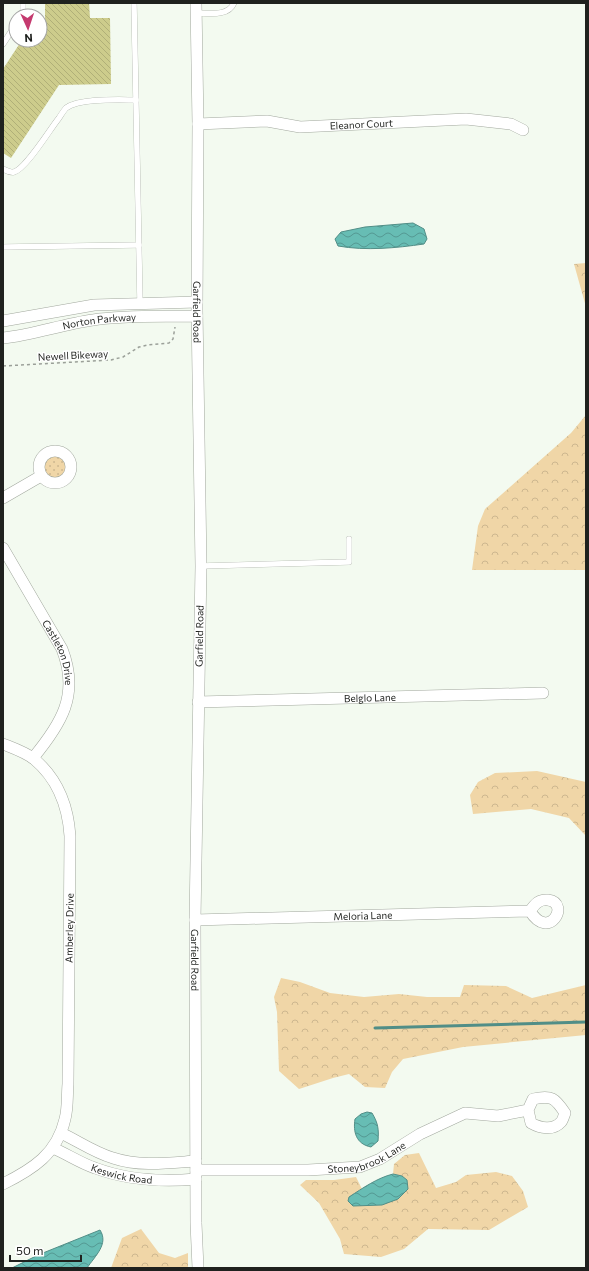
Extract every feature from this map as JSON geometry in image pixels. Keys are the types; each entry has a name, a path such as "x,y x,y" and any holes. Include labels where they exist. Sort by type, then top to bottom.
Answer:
{"street":[{"name":"Garfield Road","path":"196,8 198,124 197,316 200,566 195,920 198,1268"},
{"name":"Eleanor Court","path":"198,124 267,121 300,127 466,119 511,124 523,130"},
{"name":"Norton Parkway","path":"3,321 94,305 197,302"},
{"name":"Norton Parkway","path":"3,338 71,324 112,318 197,316"},
{"path":"3,498 41,476"},
{"name":"Castleton Drive","path":"3,548 62,649 67,667 68,694 64,712 56,729 33,758"},
{"name":"Belglo Lane","path":"198,702 543,694"},
{"name":"Amberley Drive","path":"3,744 33,758 50,776 60,791 68,813 68,1084 66,1114 57,1140"},
{"name":"Meloria Lane","path":"195,920 530,911"},
{"name":"Stoneybrook Lane","path":"196,1170 308,1170 360,1167 380,1159 420,1134 465,1113 498,1116 528,1110"},
{"path":"3,1184 32,1168 46,1157 57,1140"},
{"name":"Keswick Road","path":"57,1140 93,1168 124,1177 177,1180 196,1170"},
{"name":"Keswick Road","path":"57,1140 126,1162 196,1170"}],"lane":[{"path":"134,3 140,303"},
{"path":"196,8 222,13 230,10 234,3"},
{"path":"3,169 8,172 15,172 22,168 31,158 66,108 84,102 103,100 136,100"},
{"path":"3,247 139,245"},
{"path":"200,566 349,562 349,539"}],"path":[{"name":"Newell Bikeway","path":"3,366 111,360 124,357 139,347 148,344 169,343 173,339 176,327"}],"green space":[{"path":"586,263 586,307 574,264"},
{"path":"586,415 586,570 472,570 478,526 485,509 571,433"},
{"path":"55,455 63,459 67,467 63,475 55,479 47,475 43,467 47,459"},
{"path":"537,771 586,782 586,836 569,818 531,809 473,814 470,795 478,782 495,773"},
{"path":"281,978 300,982 330,993 364,997 399,994 427,997 460,997 464,985 506,986 532,998 586,985 586,1035 463,1047 403,1059 392,1072 385,1088 365,1087 349,1074 299,1089 279,1071 277,1012 274,997"},
{"path":"419,1153 436,1188 456,1182 466,1175 496,1172 512,1176 523,1191 528,1207 489,1230 428,1229 404,1249 381,1257 344,1254 340,1239 319,1203 300,1185 306,1180 334,1180 356,1177 362,1189 349,1197 353,1206 382,1205 402,1176 393,1174 394,1164 405,1155"},
{"path":"141,1229 159,1253 175,1258 188,1253 188,1268 111,1268 122,1238"}],"water":[{"path":"413,223 424,229 427,239 424,244 392,248 349,248 338,246 335,239 341,232 365,227"},
{"path":"367,1112 372,1113 377,1123 378,1130 378,1141 371,1147 362,1143 355,1133 355,1119 361,1114"},
{"path":"393,1174 402,1176 407,1180 408,1189 398,1199 382,1205 353,1206 348,1201 349,1197 365,1187 381,1178"},
{"path":"100,1230 103,1240 102,1245 87,1268 12,1268 38,1255"}],"building":[{"path":"45,3 89,3 90,18 110,18 111,84 59,85 11,158 3,153 3,69 17,48 48,48 48,8 45,8"}],"waterway":[{"path":"375,1028 586,1022"}]}
